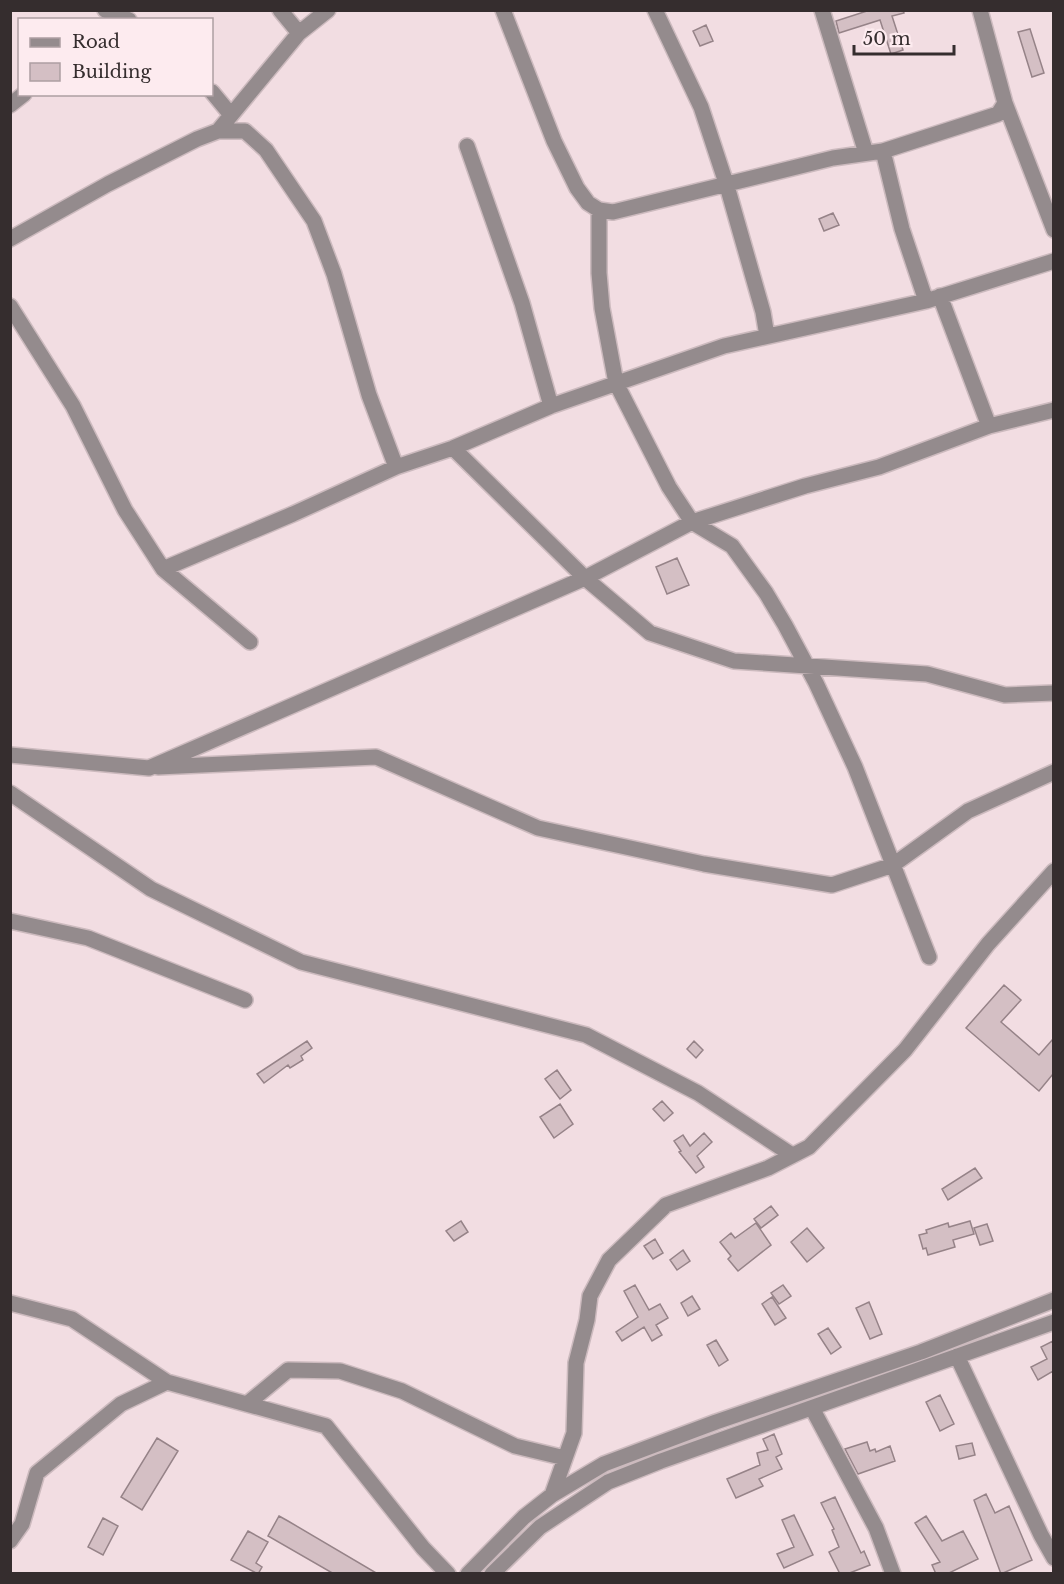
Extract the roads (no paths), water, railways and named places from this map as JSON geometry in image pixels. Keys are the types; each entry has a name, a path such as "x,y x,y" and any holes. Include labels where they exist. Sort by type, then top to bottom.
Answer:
{"street":[{"path":"105,10 124,17"},
{"path":"280,10 299,33"},
{"path":"218,131 299,33 328,10"},
{"path":"503,10 554,141 577,188 588,203 599,210 614,212 833,159 883,151 998,114 1005,103"},
{"path":"655,10 701,107 727,186 763,312 767,336"},
{"path":"822,10 866,153"},
{"path":"980,10 1005,103 1053,230"},
{"path":"213,93 231,115"},
{"path":"10,239 150,162 218,131 245,131 266,150 314,221 334,274 369,395 396,467"},
{"path":"467,146 522,303 551,406"},
{"path":"883,151 902,229 989,426"},
{"path":"599,210 599,273 602,308 616,383 669,487 692,522 732,546 766,592 807,666 855,766 929,957"},
{"path":"164,569 396,467 453,448 551,406 616,383 724,346 933,299 1053,261"},
{"path":"10,306 73,406 125,510 164,569 250,642"},
{"path":"149,768 585,578 692,522 805,486 879,467 989,426 1053,410"},
{"path":"453,448 585,578 650,633 734,661 927,674 1005,695 1053,693"},
{"path":"10,755 149,768 376,757 538,828 704,864 832,885 893,865 968,811 1053,772"},
{"path":"10,793 151,889 302,962 586,1035 698,1093 792,1155"},
{"path":"552,1495 574,1433 576,1363 587,1320 590,1296 609,1260 666,1204 768,1168 809,1147 905,1050 988,944 1053,871"},
{"path":"10,921 88,938 245,1000"},
{"path":"468,1574 524,1517 552,1495 604,1464 641,1448 921,1352 1053,1300"},
{"path":"10,1303 72,1318 167,1382 326,1426 423,1548 448,1574"},
{"path":"492,1574 540,1527 608,1482 661,1461 1053,1322"},
{"path":"957,1356 1053,1558"},
{"path":"247,1404 288,1370 340,1371 402,1391 459,1421 515,1446 565,1458"},
{"path":"10,1541 22,1524 37,1473 122,1404 167,1382"},
{"path":"793,1415 803,1392"},
{"path":"812,1408 876,1527 893,1574"}]}
